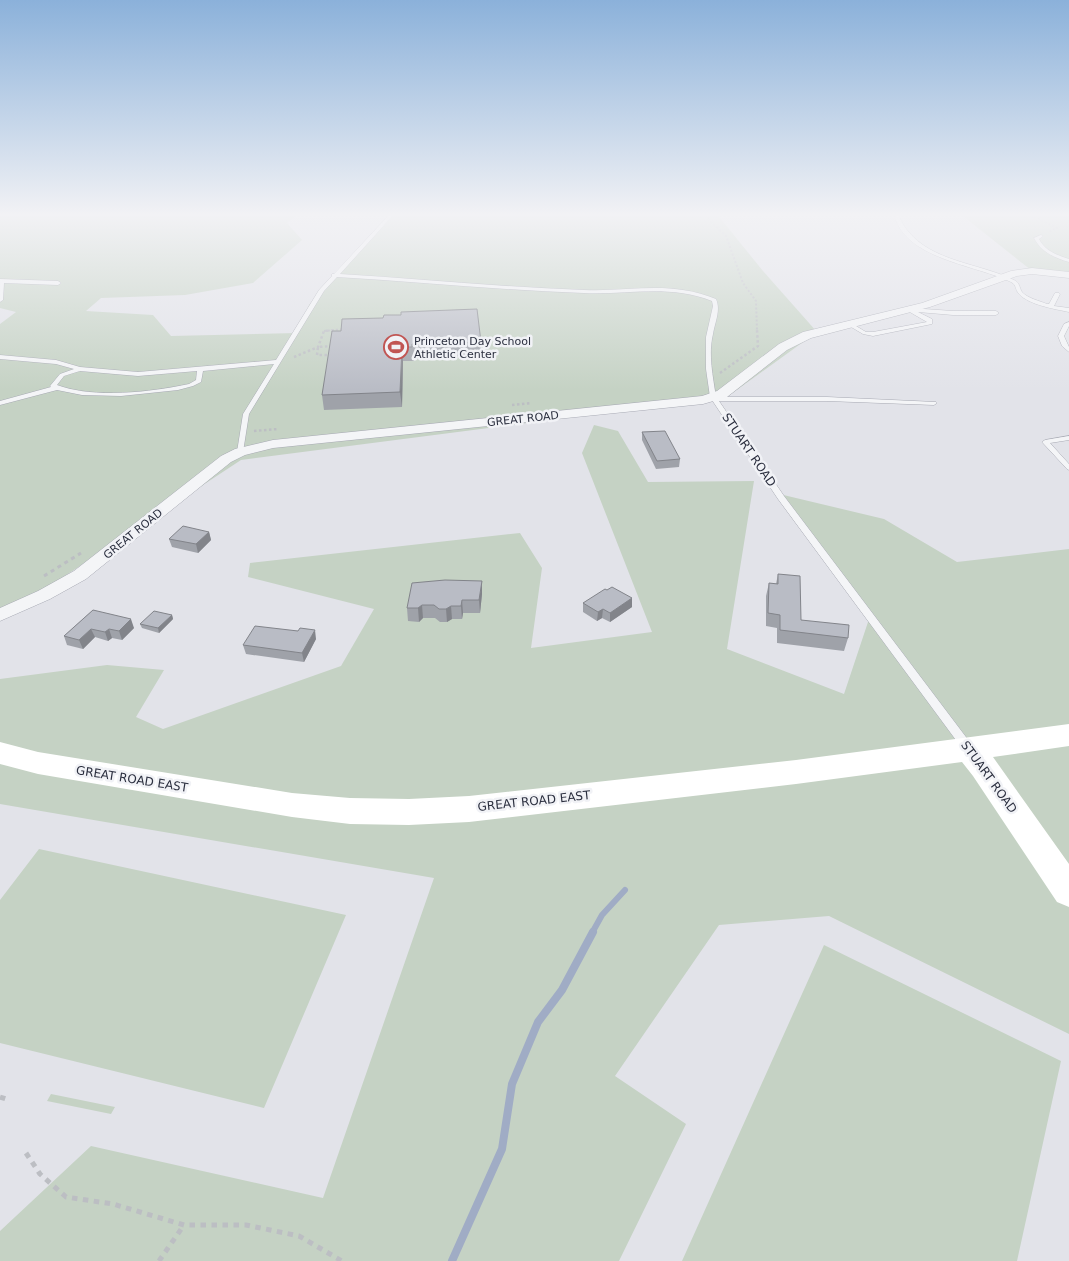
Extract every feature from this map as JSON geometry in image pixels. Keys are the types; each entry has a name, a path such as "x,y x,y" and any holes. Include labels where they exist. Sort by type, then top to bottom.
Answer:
{"street":[{"name":"GREAT ROAD","path":"0,615 44,595 80,575 216,466 240,452 273,444 689,403 714,398 795,340 822,330 911,309 1015,273 1025,272"},
{"name":"GREAT ROAD","path":"1040,272 1069,275"},
{"name":"GREAT ROAD EAST","path":"0,753 38,763 292,805 350,810 409,812 488,807 970,750 1069,735"},
{"name":"STUART ROAD","path":"970,750 1069,892"}],"lane":[{"path":"988,272 1003,277 1028,297 1051,306 1069,310"},
{"path":"240,452 246,414 322,290 334,274"},
{"name":"STUART ROAD","path":"334,274 592,292 664,289 695,292 714,300 716,306 709,337 709,369 714,398 781,497 970,750"},
{"path":"0,300 1,281 58,283"},
{"path":"1051,306 1057,294"},
{"path":"911,309 953,314 996,313"},
{"path":"849,324 865,333 873,334 930,323 930,320 911,309"},
{"path":"1069,324 1066,325 1061,336 1069,350"},
{"path":"0,357 56,362 80,369 138,374 277,362"},
{"path":"56,388 53,386 62,375 80,369"},
{"path":"0,403 56,388 65,391 98,394 180,388 199,382 200,369"},
{"path":"714,398 827,399 934,403"},
{"path":"1069,438 1045,442 1069,468"}],"path":[{"path":"332,355 317,355 324,331 348,329"},
{"path":"277,362 318,347 334,346"},
{"path":"0,1096 9,1100"},
{"path":"26,1152 40,1174 66,1197 113,1204 184,1224 246,1225 299,1236 342,1261"},
{"path":"159,1261 184,1224"}],"green space":[{"path":"0,272 266,272 253,283 185,295 101,298 86,311 153,315 171,336 297,333 309,305 340,272 764,272 817,332 727,397 241,460 36,595 0,613 0,324 16,312 0,308"},
{"path":"1049,272 1069,272 1069,274"},
{"path":"594,425 618,431 648,482 754,481 727,649 844,694 871,613 775,493 884,519 957,562 1069,549 1069,1034 829,916 719,925 615,1076 686,1124 619,1261 0,1261 0,1231 91,1146 323,1198 434,878 0,804 0,679 107,665 164,670 136,717 163,729 341,666 374,609 248,577 250,563 520,533 542,568 531,648 652,632 582,453"},
{"path":"39,849 346,915 264,1108 0,1043 0,900"},
{"path":"824,945 1061,1061 1017,1261 682,1261"},
{"path":"51,1094 115,1107 111,1114 47,1101"}],"building":[{"path":"477,309 481,342 412,344 412,347 402,347 400,392 322,395 332,331 341,331 342,319 383,318 384,315 401,315 401,312"},
{"path":"665,431 680,459 657,461 642,432"},
{"path":"183,526 209,532 196,544 169,539"},
{"path":"778,574 800,576 801,620 849,625 848,638 780,630 780,615 768,613 769,583 778,584"},
{"path":"445,580 482,581 479,600 462,600 461,606 451,606 446,609 439,609 434,605 407,608 412,583"},
{"path":"612,587 632,598 610,613 603,609 598,612 583,603 605,589 607,590"},
{"path":"93,610 131,619 119,631 109,629 105,632 91,629 79,640 64,636"},
{"path":"154,611 172,615 158,628 140,624"},
{"path":"255,626 298,631 300,628 315,630 302,653 243,645"}],"waterway":[{"path":"592,933 602,915 625,890"},
{"path":"452,1261 502,1149 512,1084 538,1022 562,990 593,932"}],"place":[{"name":"Princeton Day School Athletic Center","path":"396,347"}]}
